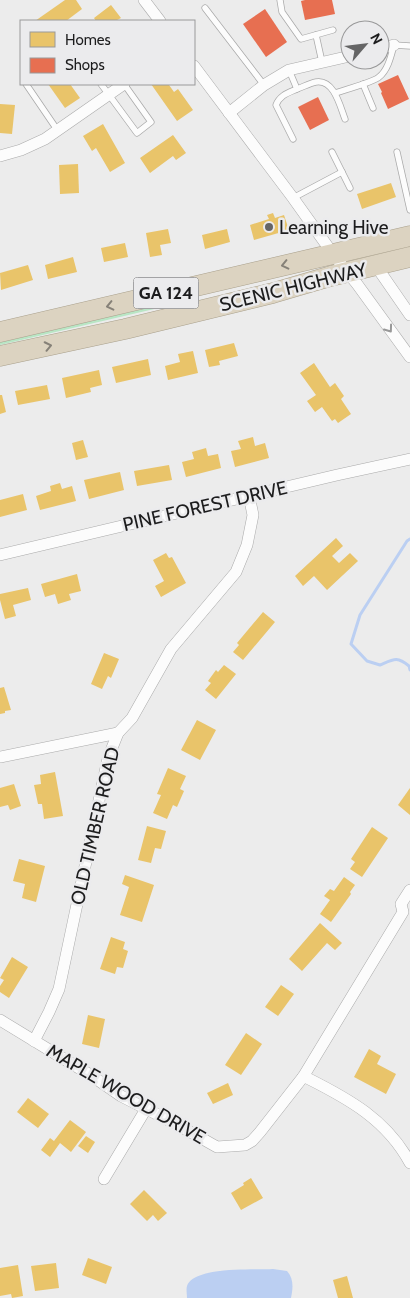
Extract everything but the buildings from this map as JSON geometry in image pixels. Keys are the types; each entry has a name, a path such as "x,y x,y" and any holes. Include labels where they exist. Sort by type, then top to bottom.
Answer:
{"highway":[{"name":"SCENIC HIGHWAY","path":"0,332 410,236"},
{"name":"SCENIC HIGHWAY","path":"0,356 125,329 410,257"}],"street":[{"path":"144,0 159,20"},
{"path":"390,46 394,45"},
{"path":"229,113 264,85 289,70 340,58"},
{"path":"195,67 410,357"},
{"path":"0,156 45,140 120,85"},
{"path":"364,247 410,315"},
{"name":"PINE FOREST DRIVE","path":"0,555 410,459"},
{"name":"OLD TIMBER ROAD","path":"34,1041 59,989 108,758 118,733 132,718 171,649 236,572 247,545 253,516 249,496"},
{"path":"0,757 118,733"},
{"name":"MAPLE WOOD DRIVE","path":"0,1020 92,1076 121,1096 218,1147 245,1145 252,1141 260,1132 303,1077 406,911 401,904 410,890"},
{"path":"303,1077 342,1096 384,1126 402,1147 410,1163"},
{"path":"104,1179 146,1109"}],"lane":[{"path":"280,0 282,12 302,39 333,30"},
{"path":"206,8 264,85"},
{"path":"316,35 322,62"},
{"path":"335,93 378,78 384,72 390,60 394,45 410,46"},
{"path":"289,70 297,89"},
{"path":"294,139 276,105 283,95 297,89 315,82 329,85 335,93 345,119"},
{"path":"363,84 373,108"},
{"path":"27,85 58,130"},
{"path":"102,85 137,133 151,122 120,85"},
{"path":"332,152 350,188"},
{"path":"397,152 410,210"},
{"path":"293,198 342,172"}],"green space":[{"path":"169,299 171,305 0,345 0,338"}],"water":[{"path":"273,1269 287,1271 291,1277 291,1298 187,1298 187,1286 192,1280 201,1275 226,1270"}],"waterway":[{"path":"410,539 360,615 351,644 367,661 380,665 392,660 398,660 409,666 410,670"}],"place":[{"name":"Learning Hive","path":"269,227"}]}
